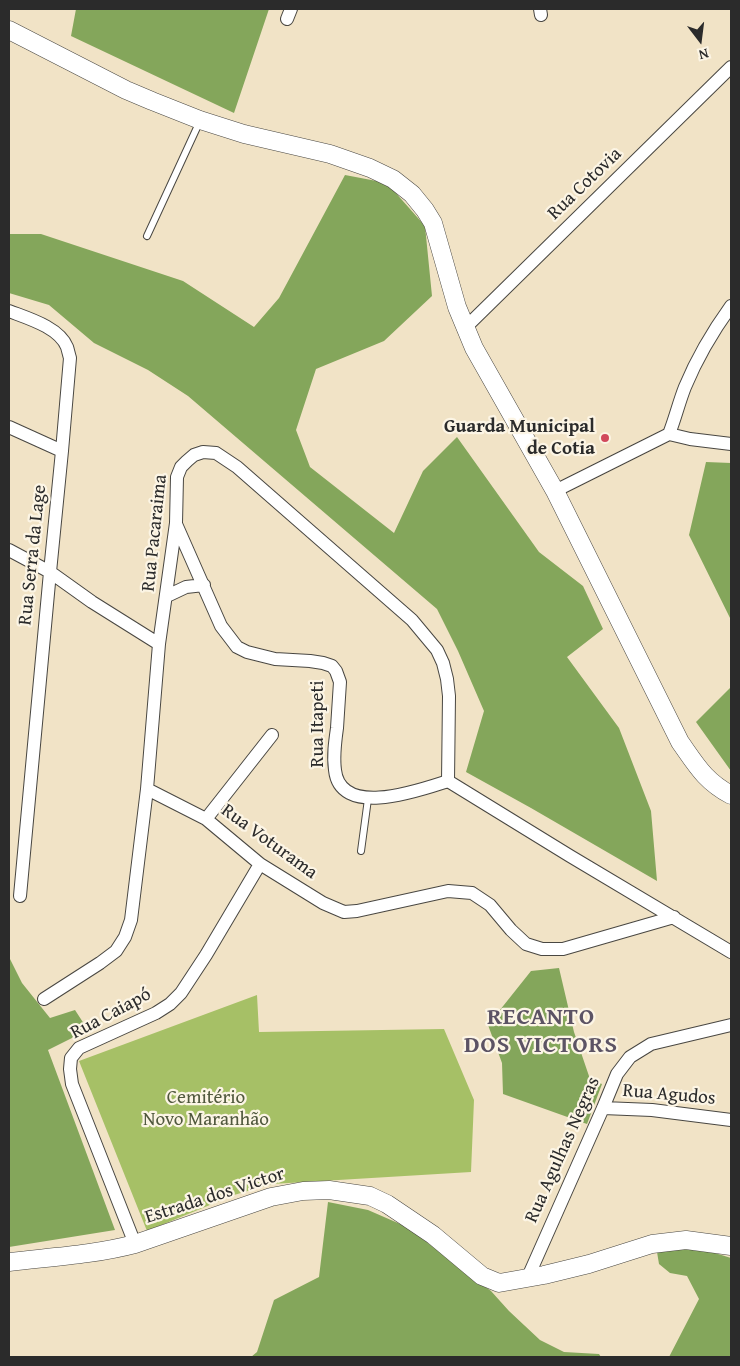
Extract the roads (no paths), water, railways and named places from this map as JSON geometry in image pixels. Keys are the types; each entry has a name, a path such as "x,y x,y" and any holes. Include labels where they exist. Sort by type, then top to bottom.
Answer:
{"main road":[{"path":"9,30 126,90 200,120 244,134 330,154 370,168 393,179 412,194 433,223 457,307 474,348 555,491 680,742 704,775 718,788 731,795"},
{"name":"Estrada dos Victor","path":"9,1262 115,1250 271,1196 302,1191 329,1190 370,1196 387,1204 433,1236 482,1276 500,1283 589,1264 652,1244 686,1240 731,1246"}],"street":[{"name":"Rua Cotovia","path":"465,328 731,67"},
{"path":"670,434 684,388 696,362 731,306"},
{"name":"Rua Serra da Lage","path":"9,311 49,328 66,345 70,358 20,896"},
{"path":"9,426 62,451"},
{"path":"555,491 670,434 690,439 731,444"},
{"name":"Rua Pacaraima","path":"44,999 116,951 125,937 131,920 147,789 159,644 176,523 177,477 181,467 194,455 203,452 216,453 237,467 412,620 437,650 448,679 448,781"},
{"name":"Rua Itapeti","path":"176,523 221,626 237,647 246,652 275,659 323,663 332,666 336,670 340,682 334,753 335,771 338,783 344,790 352,795 368,799 424,789 448,781"},
{"path":"9,550 50,572 92,602 159,644"},
{"path":"167,596 186,587 204,586"},
{"path":"206,819 272,735"},
{"path":"448,781 731,952"},
{"name":"Rua Voturama","path":"147,789 206,819 260,864 323,903 344,912 358,911 448,891 472,893 490,905 511,930 526,944 542,949 563,949 674,917"},
{"name":"Rua Caiapó","path":"135,1244 72,1084 71,1058 79,1048 156,1013 170,1004 181,993 260,864"},
{"name":"Rua Agulhas Negras","path":"528,1277 604,1108 617,1074 630,1057 651,1044 731,1025"},
{"name":"Rua Agudos","path":"604,1108 652,1110 731,1120"}],"lane":[{"path":"147,236 200,120"},
{"path":"361,851 368,799"}],"place":[{"name":"Guarda Municipal de Cotia","path":"605,438"}],"district":[{"name":"RECANTO DOS VICTORS","path":"541,1032"}],"park label":[{"name":"Cemitério Novo Maranhão","path":"206,1109"}]}
